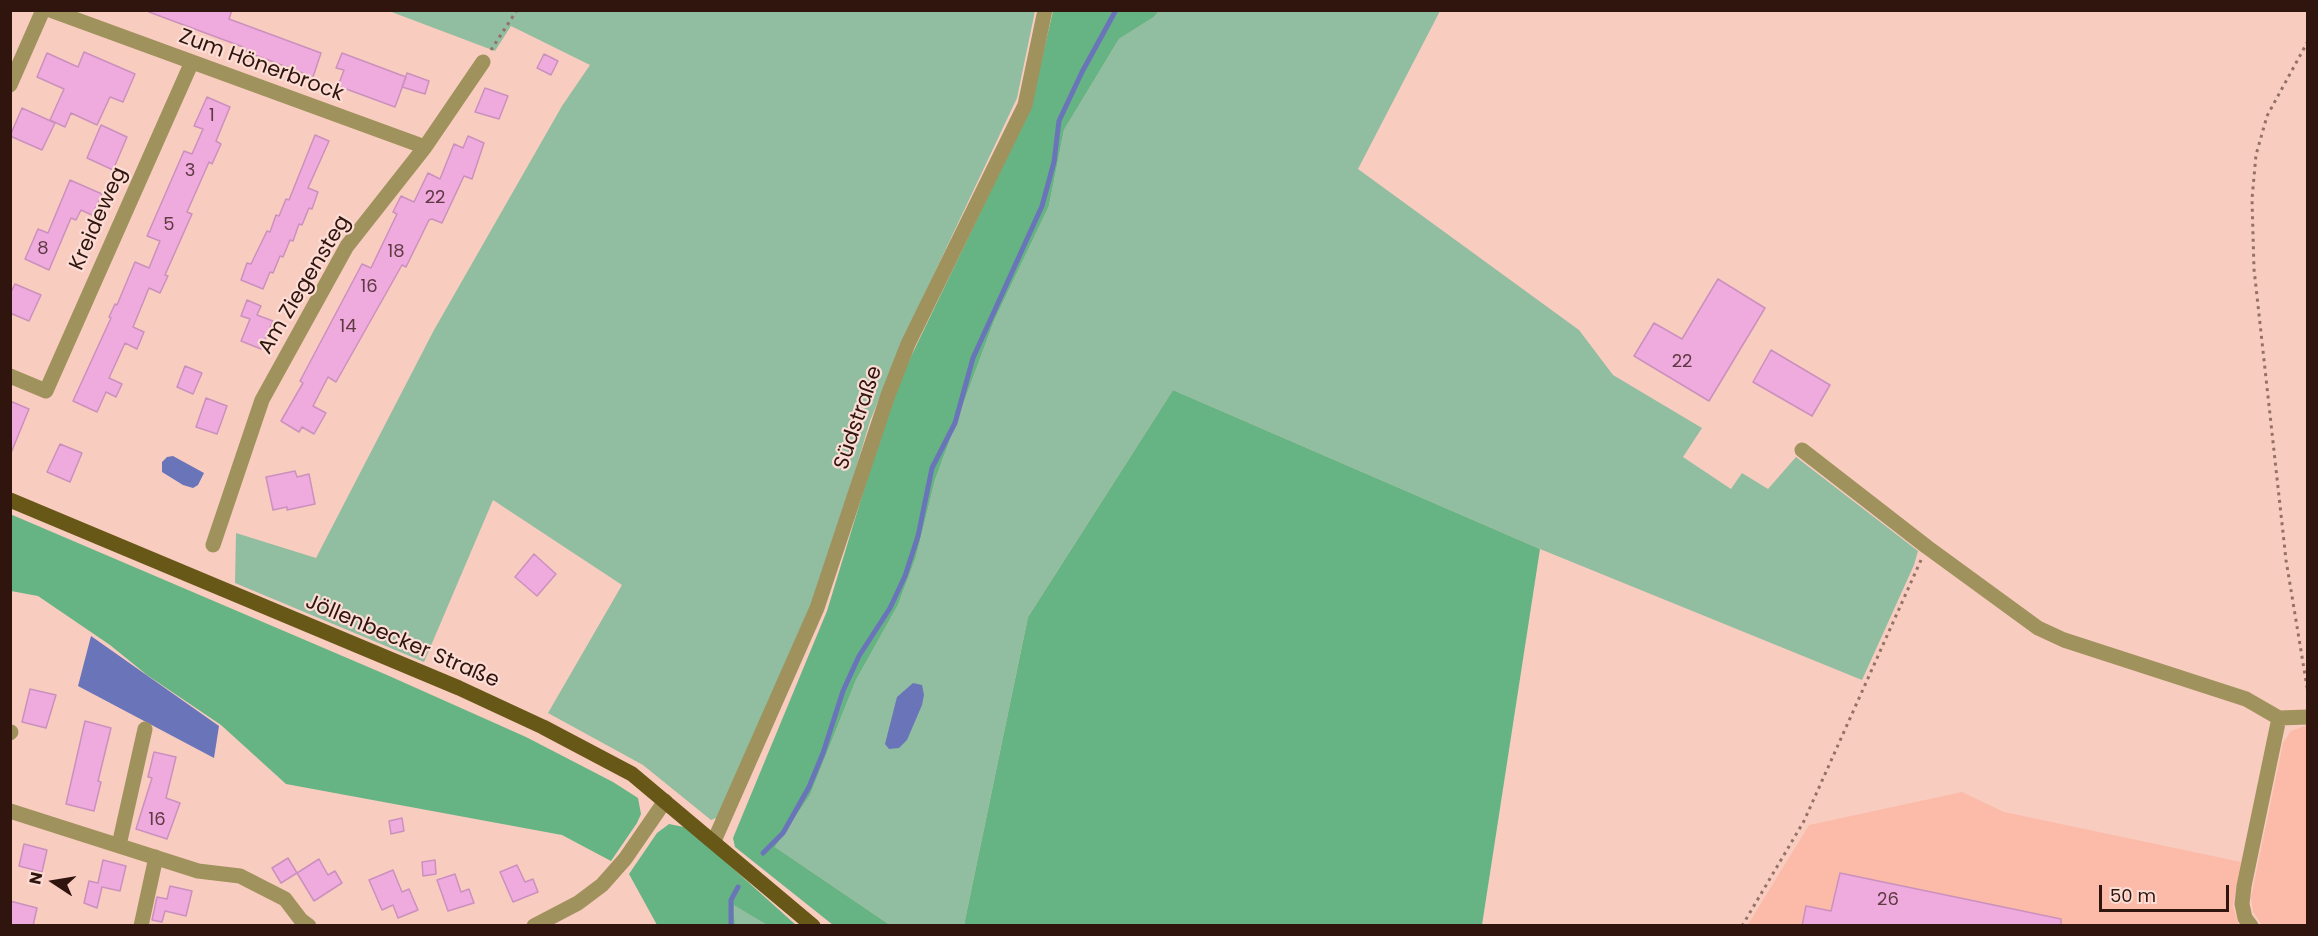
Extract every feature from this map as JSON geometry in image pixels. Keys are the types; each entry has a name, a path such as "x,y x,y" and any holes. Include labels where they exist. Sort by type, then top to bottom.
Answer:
{"main road":[{"name":"Jöllenbecker Straße","path":"10,500 480,698 543,727 632,774 813,926"}],"street":[{"path":"10,85 43,10"},
{"name":"Zum Hönerbrock","path":"50,10 191,64 425,147"},
{"name":"Südstraße","path":"714,841 817,608 888,395 908,344 1025,105 1045,10"},
{"name":"Am Ziegensteg","path":"213,545 262,400 347,246 425,147 483,62"},
{"name":"Kreideweg","path":"10,376 46,391 191,64"},
{"path":"1802,450 1927,548 2038,628 2064,640 2246,699 2279,718 2307,717"},
{"path":"2251,926 2242,904 2244,886 2279,718"},
{"path":"119,845 145,729"},
{"path":"540,924 579,903 602,885 625,859 665,801"},
{"path":"10,811 198,871 240,876 285,898 301,920 309,926"},
{"path":"141,926 156,857"}],"path":[{"path":"483,62 517,10"},
{"path":"2307,41 2267,116 2256,156 2252,199 2254,269 2285,548 2307,693"},
{"path":"1742,926 1804,821 1927,548"}],"shaded area":[{"path":"2307,725 2307,925 2262,925 2253,912 2251,897 2283,743 2291,731"},
{"path":"1962,792 2004,812 2241,862 2233,906 2239,925 1747,926 1809,825"}],"green space":[{"path":"389,11 1035,11 1017,98 902,342 870,421 814,608 721,816 711,820 643,765 548,713 622,585 493,500 424,662 235,583 236,533 316,558 434,330 562,106 590,65 511,26 495,51"},
{"path":"1053,11 1159,11 1154,17 1119,39 1064,130 1049,206 994,321 935,480 916,557 898,605 856,680 810,795 775,847 890,925 833,925 735,847 733,838 827,611 893,394 1030,109"},
{"path":"1159,11 1440,11 1358,169 1579,330 1613,375 1702,428 1683,457 1731,489 1742,473 1768,489 1796,457 1918,551 1914,565 1862,680 1540,549 1173,390 1028,617 964,925 890,925 775,847 810,795 856,680 898,605 916,557 935,480 994,321 1049,206 1064,130 1119,39 1154,17"},
{"path":"1173,390 1540,549 1482,925 964,925 1028,617"},
{"path":"10,514 526,737 613,782 638,798 641,814 637,823 611,861 562,835 286,784 221,725 147,675 110,645 38,596 11,591"},
{"path":"669,824 684,827 699,838 796,925 767,925 734,905 735,925 657,925 629,874 657,833"},
{"path":"734,904 767,925 735,925"}],"water":[{"path":"173,456 204,473 198,485 193,488 183,485 162,472 162,462 167,457"},
{"path":"91,636 219,726 214,758 78,686"},
{"path":"913,683 922,685 924,695 922,705 907,740 899,748 889,749 885,744 897,697"}],"building":[{"path":"149,10 232,10 229,19 321,53 313,77 242,50 243,47 149,12"},
{"path":"84,52 135,74 123,102 110,97 97,125 71,113 65,127 50,120 64,89 37,77 47,53 78,67"},
{"path":"342,53 406,77 395,107 338,86 344,70 336,68"},
{"path":"544,54 558,61 551,75 537,68"},
{"path":"407,73 429,81 425,94 402,87"},
{"path":"485,88 508,96 499,119 475,112"},
{"path":"207,97 230,107 216,141 221,144 212,164 209,162 187,212 192,214 165,275 168,276 160,293 149,288 133,327 144,332 137,349 125,343 109,378 122,384 116,397 106,392 97,412 73,401 135,262 149,268 160,241 147,236 184,151 192,154 203,129 194,126"},
{"path":"22,108 55,123 42,150 10,136"},
{"path":"101,125 127,137 113,170 87,158"},
{"path":"315,135 329,141 308,188 318,192 312,209 309,208 302,225 299,224 293,241 290,240 283,257 280,256 273,273 270,272 263,289 241,280 247,263 251,264 267,231 270,232 276,215 279,216 286,199 289,200"},
{"path":"468,136 484,143 472,179 464,176 442,223 429,220 406,267 402,265 336,382 328,377 313,406 326,413 314,434 302,427 299,432 281,421 303,383 300,381 362,264 371,268 397,214 393,212 401,196 414,202 428,173 440,179 454,144 463,148"},
{"path":"70,180 102,194 92,215 81,210 76,220 71,218 49,270 25,259 38,229 48,233"},
{"path":"1718,279 1765,308 1709,401 1634,356 1654,323 1682,339"},
{"path":"15,284 41,295 29,321 10,313 10,294"},
{"path":"247,300 261,306 257,315 273,321 261,349 241,341 250,319 241,316"},
{"path":"1771,350 1830,385 1812,416 1753,382"},
{"path":"185,366 202,373 193,394 177,387"},
{"path":"206,398 227,406 217,434 196,427"},
{"path":"10,401 29,409 11,453 10,453"},
{"path":"60,444 82,453 70,482 47,472"},
{"path":"295,471 297,477 309,474 315,504 287,510 287,507 273,510 266,477"},
{"path":"534,554 556,574 537,596 515,577"},
{"path":"30,689 56,695 46,728 22,722"},
{"path":"85,721 111,728 98,781 101,782 94,811 66,804"},
{"path":"154,752 176,757 166,798 180,803 167,839 136,829 152,778 148,777"},
{"path":"402,818 404,831 391,834 389,821"},
{"path":"24,844 47,850 42,872 19,866"},
{"path":"288,858 297,873 281,883 272,868"},
{"path":"319,859 328,875 335,871 342,883 314,901 297,873"},
{"path":"103,860 126,866 120,891 102,887 97,908 84,903 89,881 98,883"},
{"path":"435,860 436,874 423,876 422,862"},
{"path":"517,865 525,882 533,879 538,892 513,902 500,872"},
{"path":"393,870 402,892 409,889 418,910 398,918 393,905 382,910 369,880"},
{"path":"1840,873 2061,919 2061,926 1802,926 1806,906 1831,911"},
{"path":"455,874 461,892 469,889 474,903 448,911 437,880"},
{"path":"170,886 192,891 186,916 165,911 162,922 152,920 157,897 167,899"},
{"path":"10,901 37,908 33,926 10,926"}],"waterway":[{"path":"763,853 783,833 809,787 823,753 843,691 859,656 890,608 905,576 918,536 932,468 955,423 973,358 1042,206 1054,162 1059,121 1082,72 1116,10"},
{"path":"731,926 731,900 738,887"}]}
